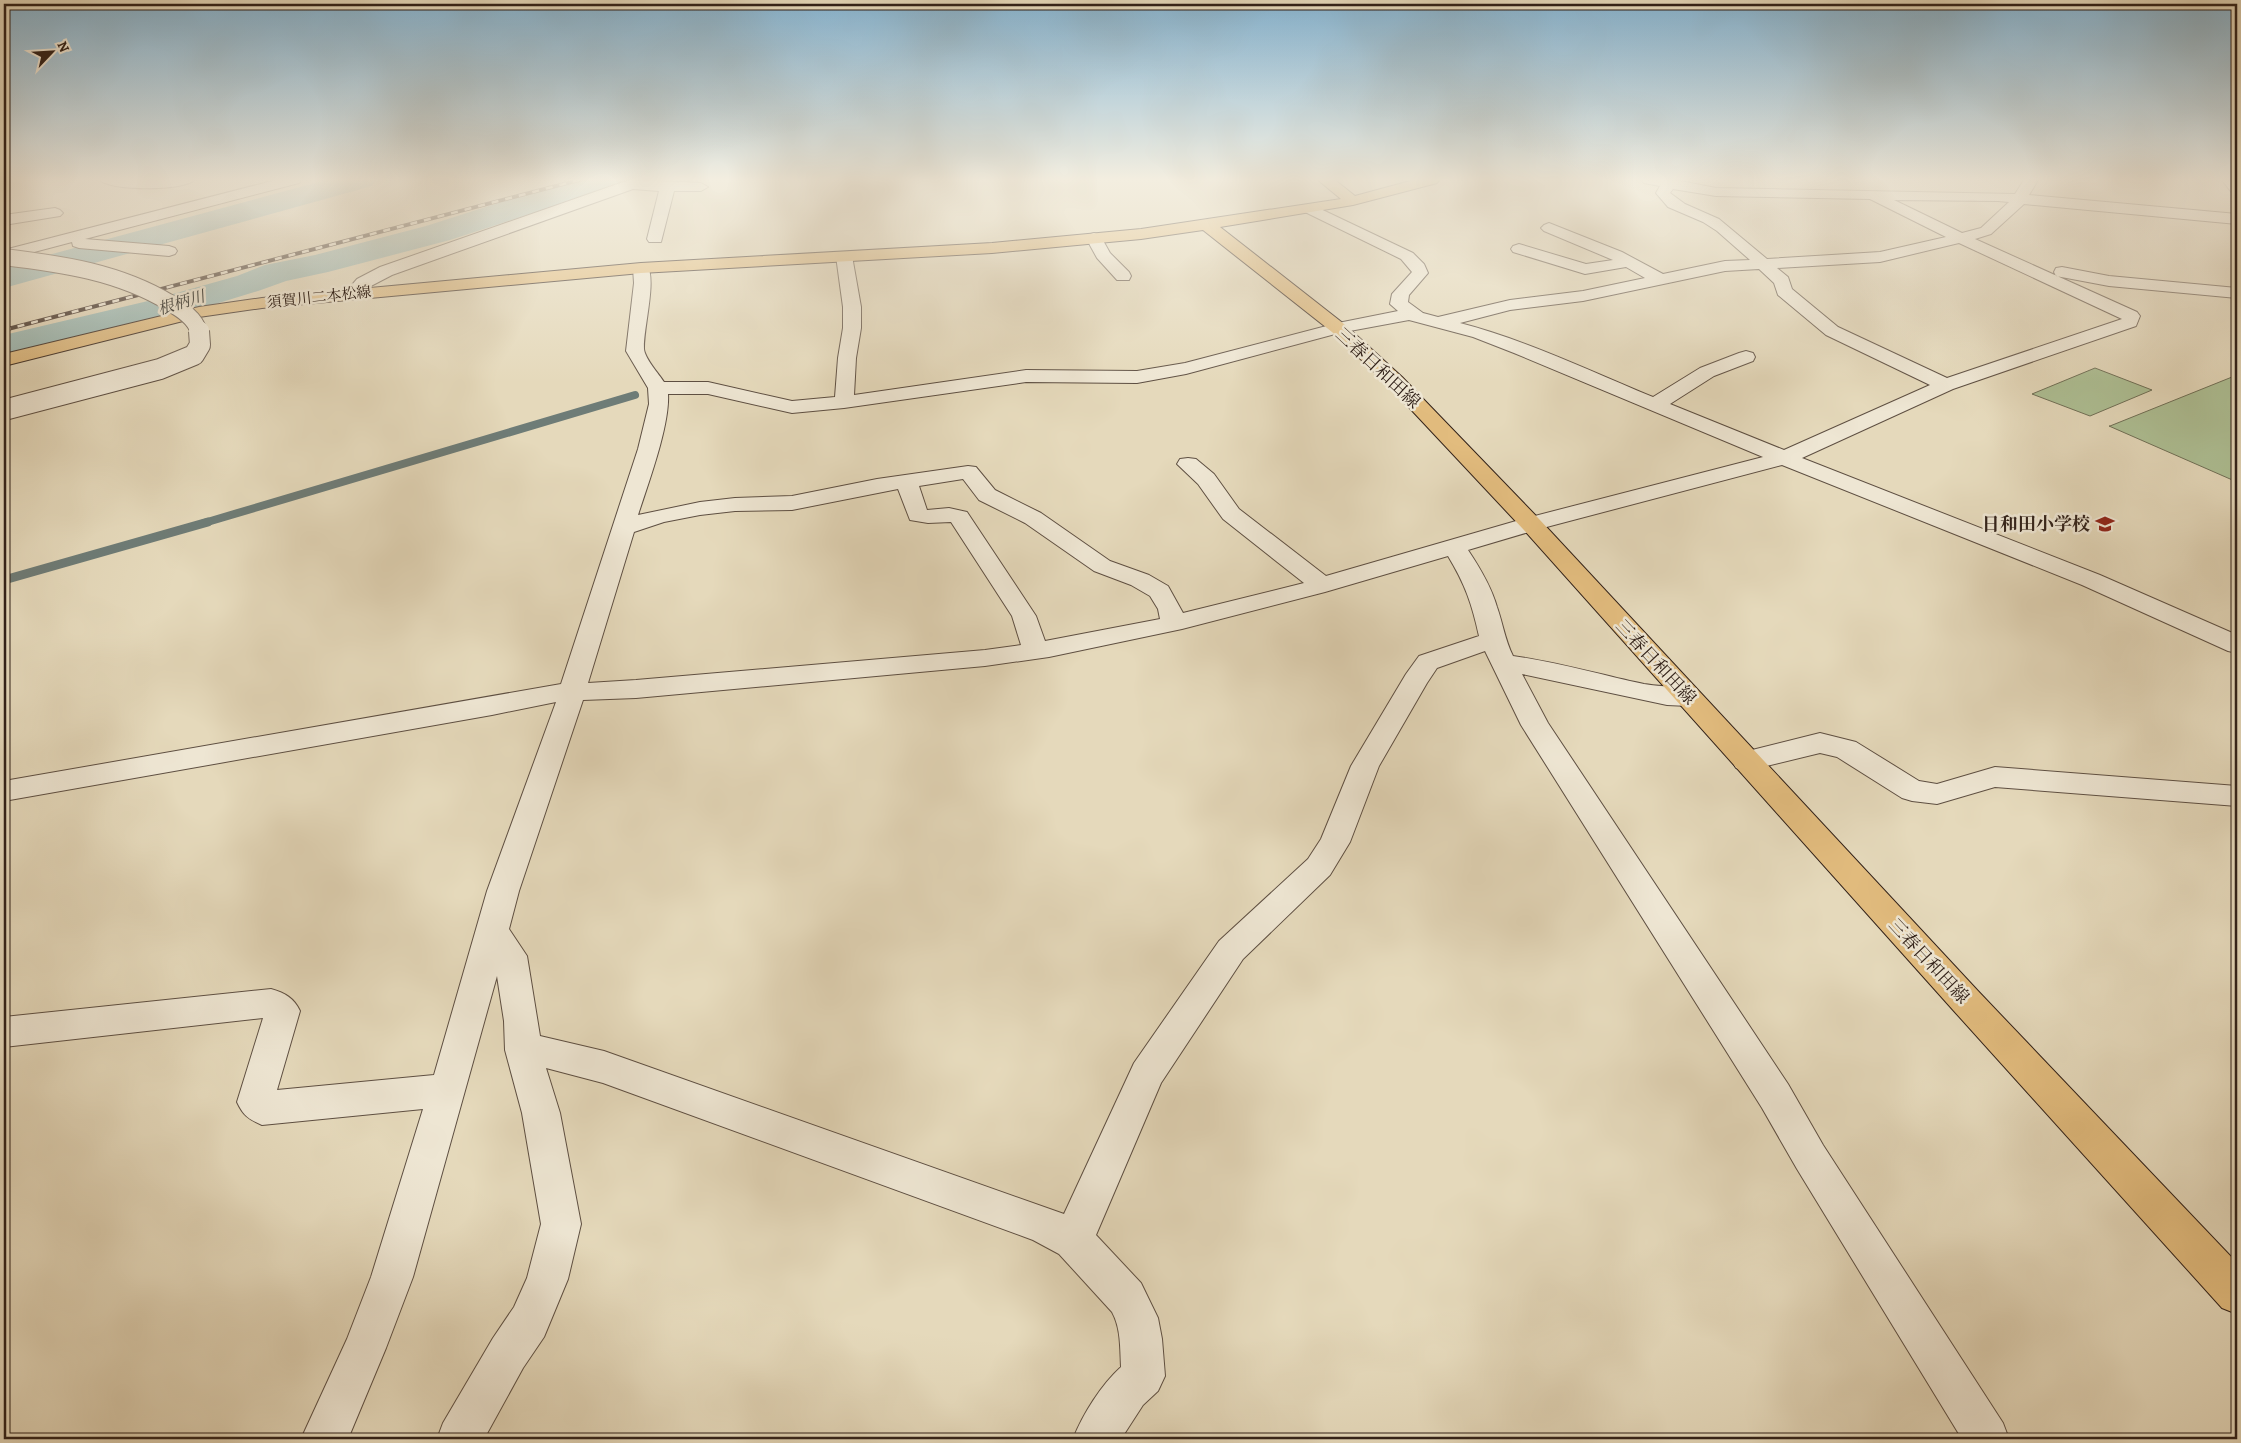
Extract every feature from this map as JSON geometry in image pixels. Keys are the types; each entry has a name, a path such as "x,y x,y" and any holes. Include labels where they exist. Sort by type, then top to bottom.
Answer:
{"main road":[{"name":"須賀川二本松線","path":"4,360 199,312 354,293 641,268 999,247"},
{"name":"三春日和田線","path":"1236,247 1338,328 1395,381 1531,524 1688,698 2237,1293"}],"street":[{"path":"4,256 40,247"},
{"path":"132,247 170,251"},
{"path":"354,293 363,282 386,271 454,247"},
{"path":"1099,247 1103,256 1122,276"},
{"path":"1389,247 1416,264 1420,273 1406,287 1399,301 1403,309 1411,314 1423,319 1480,333 1784,458 2091,580 2237,645"},
{"path":"1595,247 1629,262 1661,280"},
{"path":"1744,247 1782,281 1784,291 1832,331 1946,385"},
{"path":"1440,322 1510,305 1574,298 1725,266 1880,257 1924,247"},
{"path":"4,791 492,706 555,693 636,689 906,666 1036,651 1173,624 1322,585 1531,524 1784,458 1946,385 2130,322 2131,316 1981,247"},
{"path":"1519,249 1585,268 1629,262"},
{"path":"4,256 106,274 135,284 162,297 195,322 200,337 200,345 194,355 160,369 4,410"},
{"path":"844,256 852,307 852,328 846,358 844,402"},
{"path":"2019,264 2092,279 2237,293"},
{"path":"323,1439 330,1428 365,1348 392,1277 503,891 572,693 660,404 658,388 635,351 642,284 641,268"},
{"path":"658,388 708,388 763,402 792,406 844,402 1026,376 1137,377 1186,368 1338,328 1411,314"},
{"path":"1654,405 1707,372 1746,357"},
{"path":"1188,464 1206,479 1231,514 1322,585"},
{"path":"622,528 667,514 735,505 790,503 854,490 968,472 987,495 1033,518 1102,566 1140,580 1159,591 1170,608 1173,624"},
{"path":"906,482 918,515 923,517 937,514 959,517 1024,616 1036,651"},
{"path":"1455,547 1476,582 1485,607 1488,626 1498,653 1535,725 1775,1096 1810,1157 1987,1439"},
{"path":"1072,1240 1147,1074 1231,950 1319,867 1334,842 1358,789 1365,766 1428,662 1476,644 1555,672 1659,696 1688,698"},
{"path":"1746,761 1820,744 1846,749 1912,791 1937,794 1995,777 2237,796"},
{"path":"459,1439 508,1353 529,1322 547,1279 561,1224 555,1180 541,1113 523,1050 521,1021 510,956 492,930"},
{"path":"4,1032 271,1003 283,1011 255,1102 262,1108 447,1090"},
{"path":"523,1050 541,1051 604,1067 1044,1225 1072,1240 1125,1296 1136,1316 1142,1346 1143,1376 1128,1390 1095,1439"}],"green space":[{"path":"2095,368 2152,390 2090,416 2032,394"},
{"path":"2237,375 2237,482 2109,426 2110,426"}],"waterway":[{"path":"4,278 116,247"},
{"name":"根柄川","path":"4,346 157,310 249,283 277,272 316,265 383,247"},
{"path":"204,523 635,395"},
{"path":"4,580 208,522"}],"railway":[{"path":"4,330 321,247"}],"place":[{"name":"日和田小学校","path":"2105,524"}]}
